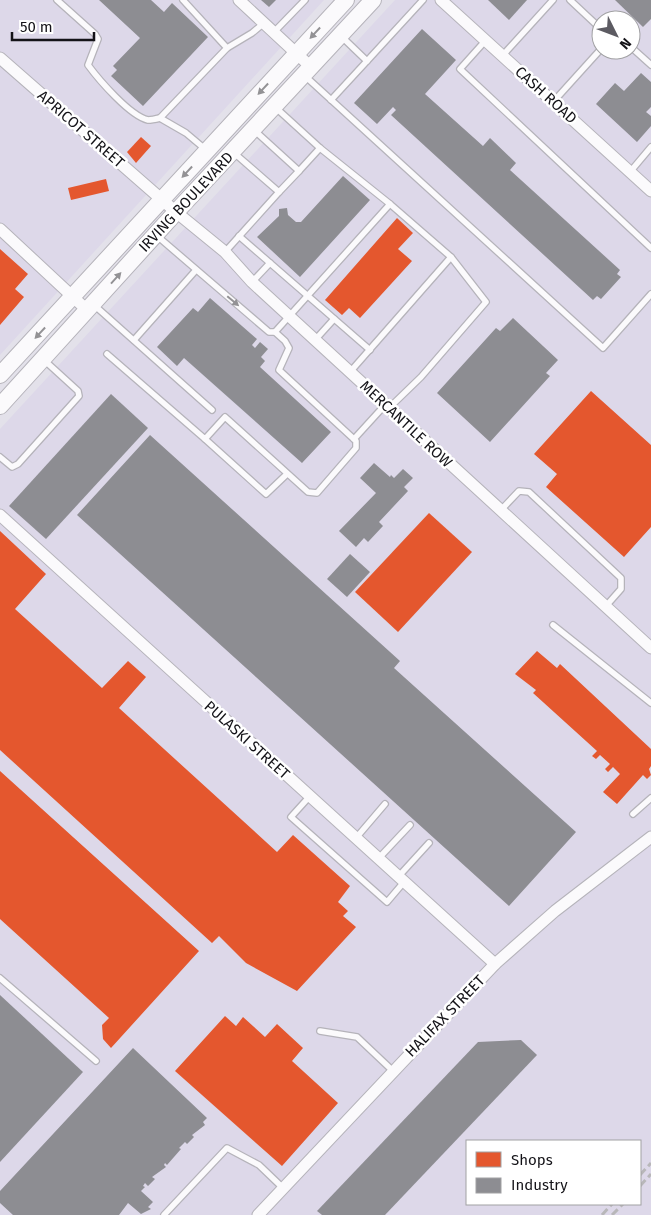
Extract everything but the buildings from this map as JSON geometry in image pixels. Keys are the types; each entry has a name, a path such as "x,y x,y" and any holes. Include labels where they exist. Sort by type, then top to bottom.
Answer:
{"main road":[{"name":"IRVING BOULEVARD","path":"0,375 346,0"},
{"name":"IRVING BOULEVARD","path":"0,406 232,151 373,0"}],"street":[{"path":"239,0 296,53 308,71"},
{"name":"CASH ROAD","path":"441,0 651,191"},
{"name":"APRICOT STREET","path":"0,58 162,200"},
{"name":"MERCANTILE ROW","path":"162,200 225,252 252,282 651,648"},
{"path":"0,230 73,297 90,307"},
{"name":"PULASKI STREET","path":"0,515 495,964"},
{"name":"HALIFAX STREET","path":"258,1215 495,964 555,911 651,837"}],"lane":[{"path":"57,0 95,34 98,39 88,65 100,80 138,115 149,120 160,118 227,48 252,33 264,23"},
{"path":"183,0 227,48"},
{"path":"274,32 305,0"},
{"path":"331,100 424,0"},
{"path":"502,55 552,0"},
{"path":"570,0 591,19"},
{"path":"340,36 367,61"},
{"path":"486,40 460,69 651,248"},
{"path":"641,56 651,65"},
{"path":"554,101 591,60"},
{"path":"308,71 331,100 603,348 651,294"},
{"path":"274,106 320,148 390,204 451,257 486,302 420,377 354,440"},
{"path":"160,118 186,133 207,151"},
{"path":"253,129 299,171"},
{"path":"225,252 320,148"},
{"path":"630,172 651,148"},
{"path":"232,151 279,192"},
{"path":"275,332 390,204"},
{"path":"156,234 269,332 275,332 285,341 288,348 279,370 354,440 356,448 316,493 308,492 225,417 205,439"},
{"path":"239,236 370,350"},
{"path":"350,372 451,257"},
{"path":"252,282 270,263"},
{"path":"134,340 196,270"},
{"path":"90,307 134,340 212,410"},
{"path":"315,340 334,319"},
{"path":"107,354 266,494 287,474"},
{"path":"0,457 12,467 18,464 79,396 78,391 43,358"},
{"path":"501,510 519,491 529,492 621,578 621,588 606,606"},
{"path":"553,625 651,703"},
{"path":"310,796 291,817 387,902 429,843"},
{"path":"633,814 651,798"},
{"path":"356,838 385,804"},
{"path":"378,859 410,825"},
{"path":"0,978 96,1061"},
{"path":"320,1031 356,1037 393,1071"},
{"path":"164,1215 227,1148 259,1165 283,1188"}],"shaded area":[{"path":"0,0 324,0 0,355"},
{"path":"395,0 651,0 651,1215 0,1215 0,429"}],"railway":[{"path":"641,1174 651,1163"},
{"path":"641,1185 651,1174"},
{"path":"602,1215 611,1205"},
{"path":"612,1215 622,1205"}]}
